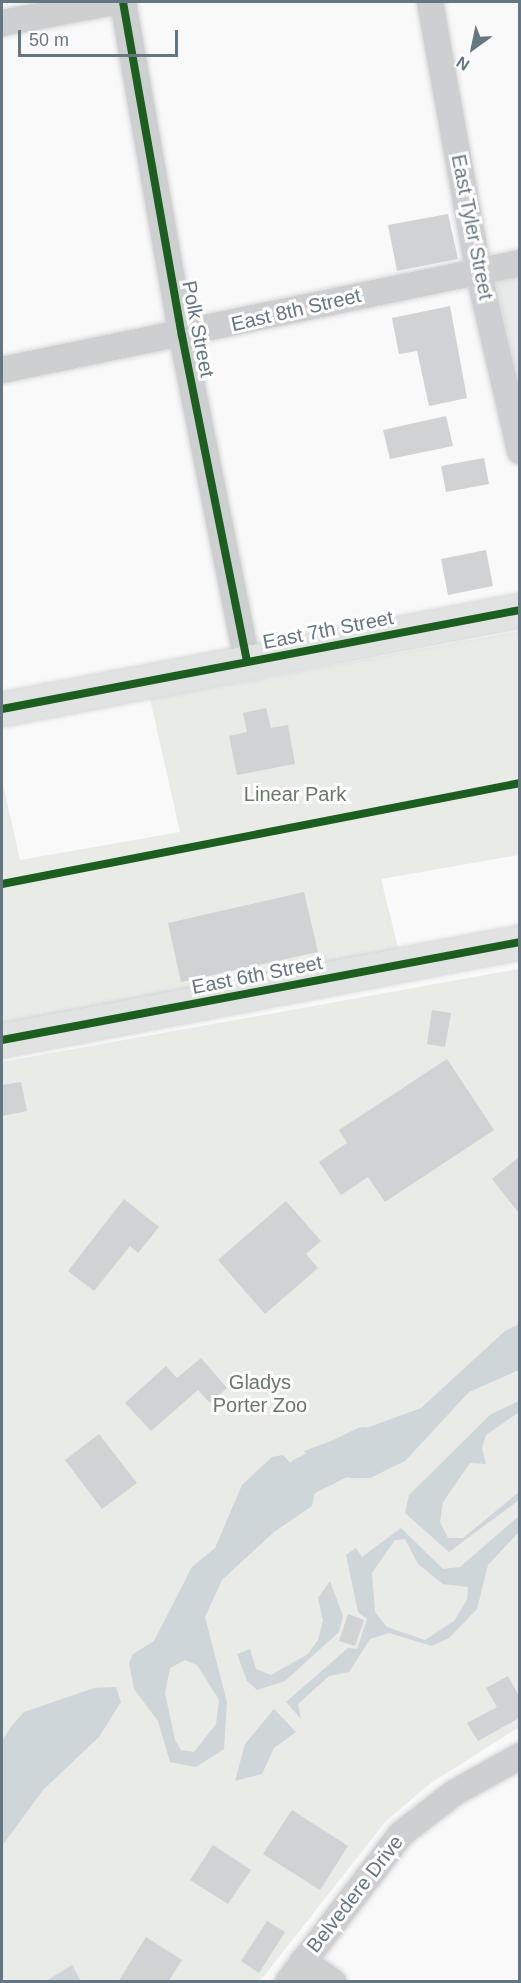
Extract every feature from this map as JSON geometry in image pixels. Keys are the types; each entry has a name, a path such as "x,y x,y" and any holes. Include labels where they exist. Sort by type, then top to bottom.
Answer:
{"main road":[{"name":"East 7th Street","path":"2,709 519,610"},
{"name":"East 6th Street","path":"2,1040 519,942"}],"street":[{"path":"2,23 112,2"},
{"name":"Polk Street","path":"123,2 182,336 247,662"},
{"name":"East Tyler Street","path":"430,2 478,270 519,451"},
{"name":"East 8th Street","path":"2,370 182,336 478,270 519,263"},
{"name":"Belvedere Drive","path":"295,1971 401,1834 454,1793 519,1756"},
{"path":"295,1971 333,1982"}],"shaded area":[{"path":"519,261 519,386 492,268"},
{"path":"519,1324 519,1370 469,1392 405,1461 370,1478 351,1478 320,1472 304,1451 421,1408 505,1331"},
{"path":"519,1401 519,1412 486,1435 482,1448 486,1464 470,1463 443,1502 440,1522 448,1538 463,1538 519,1492 519,1500 449,1552 405,1513 409,1495 491,1414"},
{"path":"283,1455 315,1490 312,1506 274,1532 222,1580 205,1617 227,1702 224,1749 196,1767 170,1762 158,1721 134,1689 129,1663 133,1654 154,1641 192,1567 215,1548 242,1485 272,1457","holes":["185,1660 197,1665 219,1700 216,1724 194,1752 181,1750 175,1740 165,1693 170,1668"]},
{"path":"519,1516 519,1532 488,1565 477,1609 449,1638 432,1646 389,1633 370,1639 349,1672 329,1676 298,1704 301,1719 286,1702 348,1648 357,1649 367,1619 358,1612 346,1555 356,1548 362,1557 401,1528 443,1569 460,1567","holes":["405,1539 418,1564 443,1584 468,1587 467,1600 454,1621 425,1640 387,1627 375,1612 372,1573 395,1540"]},
{"path":"330,1581 343,1616 339,1632 285,1681 257,1690 247,1681 237,1654 250,1649 256,1669 271,1675 308,1654 318,1640 323,1621 318,1598"},
{"path":"116,1687 121,1702 99,1737 43,1790 2,1846 2,1741 10,1728 24,1712 94,1688"},
{"path":"274,1709 296,1732 274,1748 262,1774 235,1781 245,1744"},
{"path":"72,1965 81,1981 46,1981"}],"green space":[{"name":"Linear Park","path":"519,631 519,855 381,879 399,951 2,1026 2,780 20,860 180,832 150,699"},
{"name":"Gladys Porter Zoo","path":"519,969 519,1727 431,1783 386,1821 260,1981 2,1982 2,1062"}],"building":[{"path":"448,214 458,259 397,271 388,225"},
{"path":"450,306 467,398 429,406 417,351 399,354 392,318"},
{"path":"446,416 453,446 390,459 383,430"},
{"path":"484,458 489,484 446,492 441,466"},
{"path":"486,550 493,586 448,595 441,559"},
{"path":"266,708 271,728 288,725 295,764 237,775 229,736 247,732 243,713"},
{"path":"304,892 318,952 181,982 168,923"},
{"path":"432,1010 451,1013 445,1047 427,1044"},
{"path":"447,1059 494,1130 385,1202 368,1177 341,1195 319,1162 347,1143 339,1130"},
{"path":"21,1082 27,1111 2,1116 2,1085"},
{"path":"519,1157 519,1213 492,1179"},
{"path":"124,1199 159,1227 138,1253 130,1246 94,1291 68,1271"},
{"path":"286,1201 321,1241 306,1254 318,1268 265,1314 218,1260"},
{"path":"201,1358 227,1388 210,1403 198,1390 151,1431 125,1403 166,1366 177,1378"},
{"path":"99,1434 137,1483 102,1509 65,1460"},
{"path":"348,1614 364,1620 355,1646 339,1641"},
{"path":"508,1676 519,1696 519,1718 478,1741 467,1723 497,1707 486,1688"},
{"path":"292,1810 348,1846 320,1890 263,1854"},
{"path":"213,1845 251,1870 228,1904 190,1880"},
{"path":"267,1921 285,1932 259,1973 241,1961"},
{"path":"146,1937 182,1960 168,1982 118,1982"}],"waterway":[{"path":"263,1512 304,1476 364,1446"}],"cycle path":[{"path":"123,2 182,336 247,662"},
{"path":"2,709 520,610"},
{"path":"2,884 520,783"},
{"path":"2,1040 520,942"}]}
